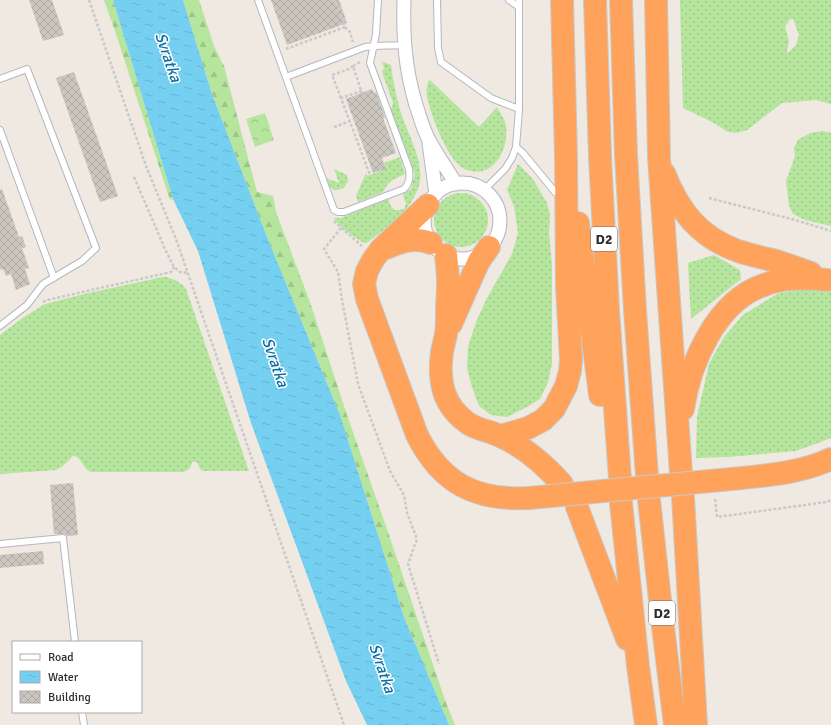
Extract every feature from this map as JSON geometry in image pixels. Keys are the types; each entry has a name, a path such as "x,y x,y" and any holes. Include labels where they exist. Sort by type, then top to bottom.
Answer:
{"highway":[{"path":"500,436 528,428 543,420 554,409 566,386 570,371 571,360 567,286 566,157 562,0"},
{"name":"D2","path":"566,157 577,215 615,479 600,157 595,0"},
{"name":"D2","path":"621,0 626,155 647,476"},
{"path":"656,0 659,158 680,466 681,426 687,386 708,335 718,320 729,307 743,295 764,284 796,278 829,280"},
{"path":"659,158 670,189 680,206 702,230 719,242 737,250 777,261 829,280"},
{"path":"432,199 381,249 367,271 364,284 417,435 433,462 448,476 461,485 473,491 498,498 529,498 787,473 831,459"},
{"path":"381,249 409,240 419,240 438,249 448,282 446,334"},
{"path":"490,247 479,261 446,334 440,366 443,389 449,404 458,415 483,431 500,436 526,450 562,484"},
{"path":"683,497 696,725"},
{"name":"D2","path":"649,500 675,725"},
{"name":"D2","path":"622,503 638,666 646,725"},
{"path":"577,507 638,666"}],"street":[{"path":"404,0 404,45 412,91 420,118 429,139 456,184"},
{"path":"429,139 432,199"},
{"path":"456,184 466,184 484,190 497,207 499,217 499,228 496,238 490,247 474,257 464,259 455,258 438,249 426,234 424,224 424,214 432,199 442,189 456,184"}],"lane":[{"path":"258,0 334,210 338,212 344,212 404,189 408,185 409,181 409,170 370,63 376,34 378,0"},
{"path":"437,0 438,48 442,62 491,98 519,109"},
{"path":"509,0 518,7"},
{"path":"484,190 505,169 512,158 516,147 519,109 519,0"},
{"path":"286,77 365,47 404,45"},
{"path":"0,78 27,70 96,248 82,261 43,284 27,305 0,326"},
{"path":"0,130 54,278"},
{"path":"516,147 523,152 555,192"},
{"path":"0,544 63,538 75,641"},
{"path":"82,713 84,725"}],"path":[{"path":"89,0 146,166 170,222 188,273 344,725"},
{"path":"277,52 345,27 335,0"},
{"path":"352,66 349,69 332,75 351,120 370,175"},
{"path":"341,98 362,91"},
{"path":"334,127 351,120"},
{"path":"134,177 174,267 180,272 188,273"},
{"path":"709,198 795,220 831,231"},
{"path":"341,228 324,249 338,272 358,384 390,471 404,495 407,513 417,538 408,564 439,664"},
{"path":"39,305 47,300 171,272 174,267"},
{"path":"714,496 717,517 827,502 831,500"}],"green space":[{"path":"104,0 113,0 173,199 170,200"},
{"path":"183,0 199,0 214,46 224,66 257,192 273,196 276,212 310,302 347,415 445,700 455,725 449,725 404,617 340,415 267,237 212,94"},
{"path":"680,0 831,0 831,104 816,100 782,103 747,130 737,133 728,132 714,123 683,108","holes":["790,19 793,19 799,35 796,45 788,53 789,41 785,27"]},
{"path":"382,62 391,65 399,107 419,164 420,181 410,204 399,217 365,243 346,231 334,218 341,218 388,199 394,210 404,209 406,204 403,194 411,189 415,174 391,110 393,103 382,72 384,68"},
{"path":"430,80 479,127 497,107 504,118 506,135 502,152 498,160 492,166 477,172 467,170 453,159 441,138 429,105 427,91 428,82"},
{"path":"265,113 274,140 255,147 246,119"},
{"path":"823,131 831,133 831,226 805,220 793,214 789,205 786,181 795,156 794,148 798,140 810,133"},
{"path":"400,157 405,174 390,182 383,192 358,202 356,196 366,173 367,176 386,169 384,163"},
{"path":"518,164 533,179 547,203 550,215 549,234 552,264 552,364 548,382 540,399 507,417 491,415 479,406 467,368 468,347 476,322 487,298 512,254 518,233 514,206 507,190"},
{"path":"334,169 347,175 348,181 344,188 334,190 329,184 326,178 339,183"},
{"path":"456,193 466,193 476,197 484,205 488,215 488,225 484,235 476,243 466,247 456,247 446,243 438,235 434,225 434,215 438,205 446,197"},
{"path":"714,255 740,270 741,279 691,319 688,263"},
{"path":"163,277 176,280 186,289 249,471 203,471 200,469 197,462 192,462 190,468 184,472 91,472 78,458 73,456 63,466 56,470 0,474 0,335 24,317 45,304"},
{"path":"810,287 831,292 831,438 796,451 729,457 696,458 697,417 709,364 724,337 743,315 777,294"}],"water":[{"name":"Svratka","path":"113,0 183,0 212,94 267,237 340,415 404,617 449,725 367,725 346,681 251,423 198,251 173,199"}],"building":[{"path":"29,0 52,0 64,35 43,41"},
{"path":"271,0 339,0 347,23 287,45"},
{"path":"74,72 118,196 100,202 56,78"},
{"path":"372,89 374,93 376,92 385,117 383,118 396,153 382,158 386,169 373,173 346,99"},
{"path":"2,189 19,237 22,236 26,247 22,248 29,268 25,269 30,284 16,290 11,274 6,276 3,269 0,270 0,190"},
{"path":"73,483 78,535 67,536 65,534 54,534 50,485"},
{"path":"43,551 44,564 0,568 0,555"}]}
